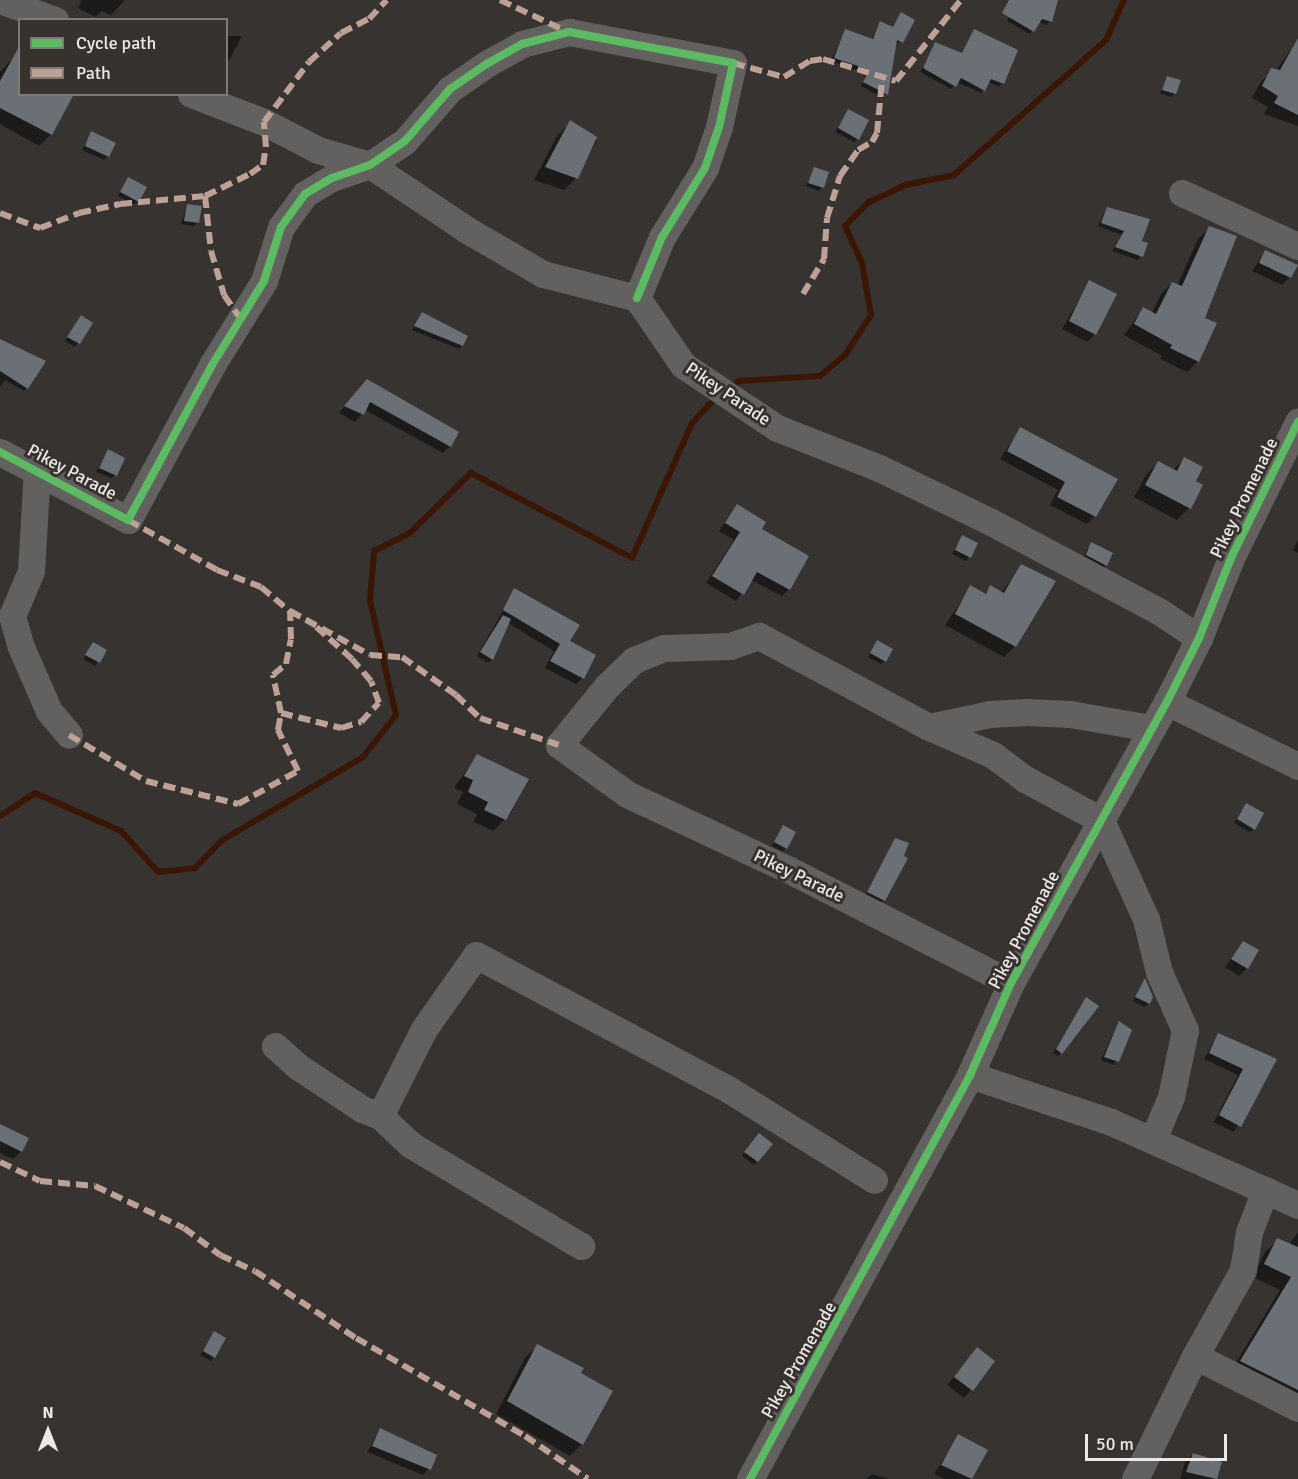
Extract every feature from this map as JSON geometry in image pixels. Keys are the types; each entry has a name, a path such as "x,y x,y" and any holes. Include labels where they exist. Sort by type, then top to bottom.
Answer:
{"street":[{"path":"0,0 50,18"},
{"path":"196,96 264,122 318,150 370,165 458,225 543,274 637,298 662,237 705,168 719,128 733,63 569,32 522,44 450,89 405,141 370,165"},
{"name":"Pikey Parade","path":"0,452 37,468 128,520 212,365 264,280 281,227 305,194 318,185 370,165"},
{"path":"1182,193 1298,246"},
{"name":"Pikey Parade","path":"637,298 683,365 777,428 890,473 1160,612 1199,638"},
{"name":"Pikey Promenade","path":"750,1479 970,1075 1011,983 1167,702 1199,638 1231,558 1298,422"},
{"path":"37,468 31,571 12,616 21,647 49,711 69,735"},
{"name":"Pikey Parade","path":"929,727 759,636 730,646 664,648 634,660 607,686 559,746 627,795 787,869 1011,983"},
{"path":"1167,702 1298,766"},
{"path":"929,727 990,714 1027,712 1070,714 1151,728"},
{"path":"929,727 993,755 1025,779 1101,820 1146,919 1160,972 1185,1030 1171,1097 1154,1139"},
{"path":"380,1116 424,1029 476,955 728,1089 874,1180"},
{"path":"275,1046 297,1066 362,1109 380,1116 411,1145 581,1246"},
{"path":"970,1075 1154,1139 1298,1205"},
{"path":"1135,1479 1195,1356 1243,1270 1249,1232 1265,1190"},
{"path":"1195,1356 1298,1408"}],"building":[{"path":"1009,0 1058,0 1052,22 1042,19 1034,32 1002,13"},
{"path":"901,12 915,20 903,43 897,40 888,95 863,82 870,70 834,58 845,29 873,39 880,21 893,27"},
{"path":"974,29 1018,50 1004,84 991,79 985,91 961,78 956,87 923,68 935,42 962,53"},
{"path":"1298,38 1298,115 1274,103 1278,96 1262,86 1271,68 1280,70"},
{"path":"18,49 18,96 73,96 52,135 0,108 0,81"},
{"path":"1167,76 1181,80 1176,94 1162,90"},
{"path":"848,109 869,120 859,140 838,128"},
{"path":"570,120 597,137 578,179 545,167"},
{"path":"91,131 116,143 109,157 85,146"},
{"path":"814,167 829,172 824,188 808,183"},
{"path":"128,177 147,187 139,202 120,192"},
{"path":"187,204 202,206 199,223 184,221"},
{"path":"1107,207 1150,219 1142,241 1148,243 1143,257 1115,247 1124,231 1101,223"},
{"path":"1209,226 1237,236 1205,318 1217,323 1199,362 1170,348 1172,345 1134,324 1143,307 1156,314 1172,282 1182,286"},
{"path":"1265,250 1298,265 1291,278 1259,263"},
{"path":"1089,280 1117,294 1096,335 1069,321"},
{"path":"422,312 468,336 463,346 414,326"},
{"path":"81,315 93,323 80,344 67,337"},
{"path":"0,339 46,361 28,389 0,371"},
{"path":"367,379 459,432 451,447 370,402 364,415 344,406"},
{"path":"1020,427 1118,479 1096,517 1057,497 1065,482 1007,451"},
{"path":"108,449 125,458 117,476 99,468"},
{"path":"1184,457 1203,467 1196,481 1203,485 1191,509 1145,485 1158,461 1177,471"},
{"path":"737,504 766,522 762,529 809,556 790,590 757,572 744,595 712,576 740,532 725,523"},
{"path":"962,535 978,543 971,558 955,550"},
{"path":"1091,542 1113,553 1107,566 1086,555"},
{"path":"1021,564 1056,581 1016,647 955,614 970,585 986,594 990,585 1004,593"},
{"path":"514,588 580,625 570,641 596,655 584,679 550,661 560,644 503,610"},
{"path":"503,615 511,619 493,660 480,652"},
{"path":"877,640 893,649 886,662 870,653"},
{"path":"93,642 107,650 100,663 85,655"},
{"path":"477,754 529,779 506,820 484,810 488,802 468,792 473,780 464,776"},
{"path":"1246,803 1264,813 1255,830 1237,819"},
{"path":"783,825 796,832 787,849 774,842"},
{"path":"895,838 909,843 904,856 908,858 885,901 867,892"},
{"path":"1243,941 1259,950 1248,969 1231,959"},
{"path":"1145,978 1153,997 1150,1004 1135,997"},
{"path":"1086,997 1099,1006 1062,1054 1056,1049"},
{"path":"1119,1021 1132,1030 1119,1062 1104,1057"},
{"path":"1218,1033 1277,1059 1241,1127 1219,1115 1243,1069 1209,1053"},
{"path":"0,1124 29,1138 22,1152 0,1141"},
{"path":"759,1133 773,1144 758,1162 744,1152"},
{"path":"1277,1238 1298,1247 1298,1390 1240,1361 1291,1277 1264,1264"},
{"path":"214,1331 226,1338 215,1358 203,1351"},
{"path":"537,1344 584,1368 581,1373 613,1391 583,1445 507,1401"},
{"path":"977,1347 995,1361 973,1391 954,1377"},
{"path":"380,1428 437,1455 431,1470 372,1446"},
{"path":"958,1434 988,1450 972,1479 941,1465"},
{"path":"1193,1453 1222,1462 1217,1479 1186,1472"}],"waterway":[{"path":"731,387 739,381 820,376 845,355 871,315 862,263 845,226 869,202 905,185 954,175 1106,40 1124,0"},
{"path":"0,816 35,793 121,831 158,872 195,868 221,841 363,757 396,715 370,601 374,551 410,533 471,473 632,558 692,423 717,396"}],"marked path":[{"path":"0,213 40,228 79,213 120,204 205,196 250,174 263,165 266,147 264,122 309,62 341,33 369,19 387,0"},
{"path":"500,0 568,32"},
{"path":"733,63 784,77 810,61 823,59 896,81 961,0"},
{"path":"803,294 824,259 827,218 840,176 858,150 872,142 877,133 882,80"},
{"path":"205,196 211,251 224,295 240,318"},
{"path":"128,520 217,570 261,587 290,611 370,655 402,657 456,695 480,718 559,745"},
{"path":"281,713 273,675 286,664 291,639 290,611"},
{"path":"69,735 146,781 238,804 298,771 278,730 281,713 341,728 361,722 379,703 371,681 352,659 313,624"},
{"path":"0,1162 40,1181 95,1186 184,1228 220,1255 255,1271 356,1338 525,1436 588,1479"}],"cycle path":[{"path":"0,452 128,520 212,365 264,281 281,227 305,194 332,178 370,165 405,141 450,89 488,63 522,44 569,32 733,63 719,127 705,168 662,237 637,298"},
{"path":"750,1479 970,1075 1011,983 1167,702 1199,638 1231,558 1298,422"}]}
